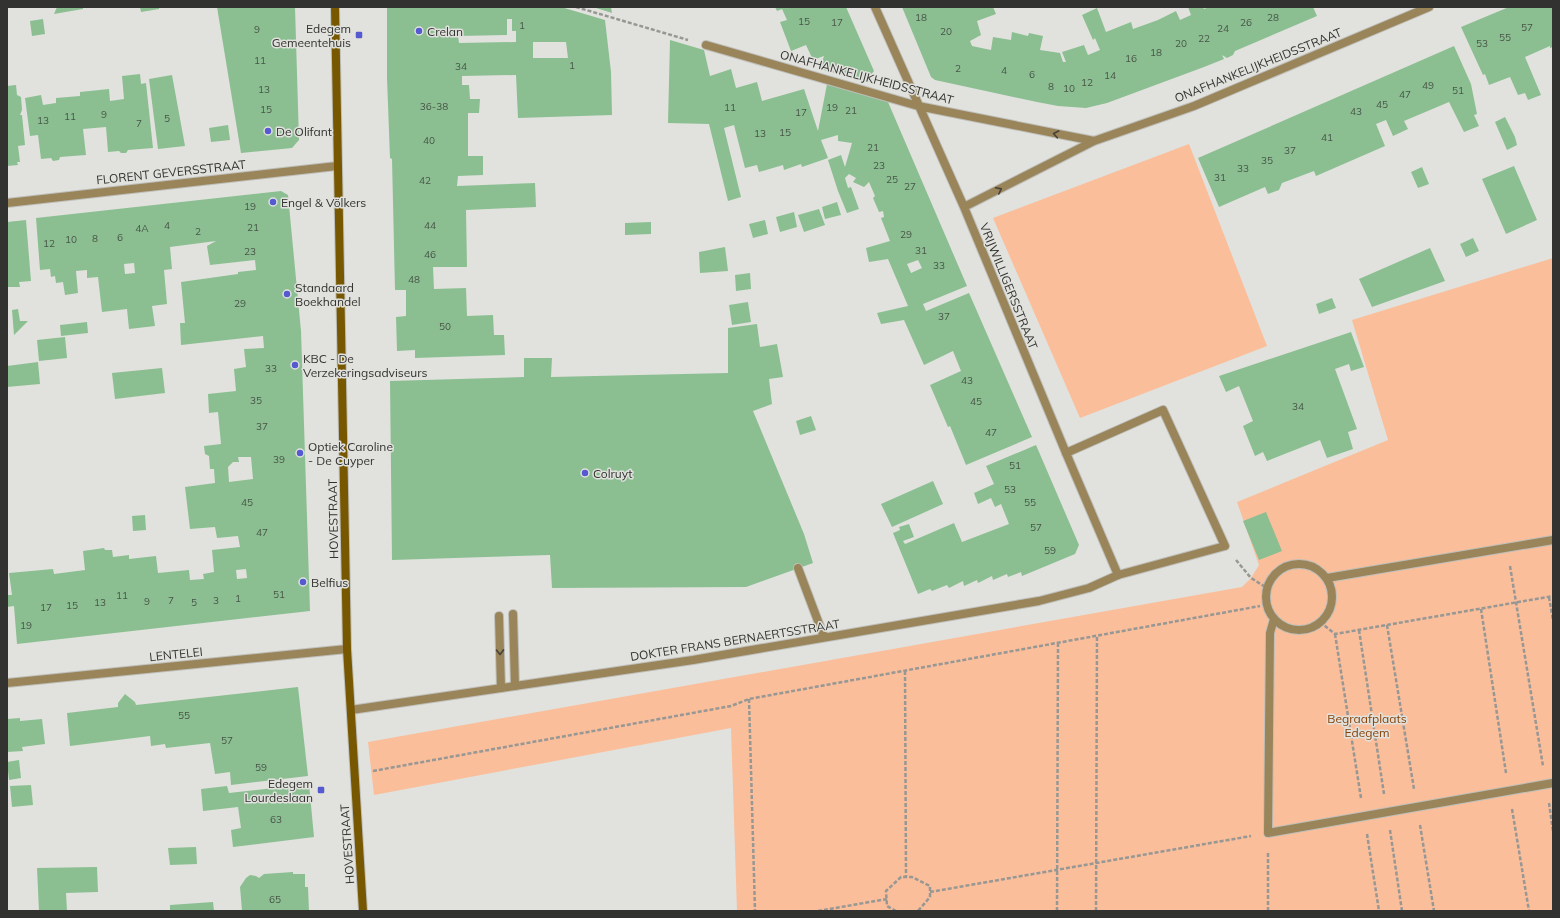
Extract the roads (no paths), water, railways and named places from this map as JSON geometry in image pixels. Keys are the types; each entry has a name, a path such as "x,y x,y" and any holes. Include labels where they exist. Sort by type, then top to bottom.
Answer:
{"street":[{"name":"HOVESTRAAT","path":"335,7 347,649 363,911"},
{"name":"VRIJWILLIGERSSTRAAT","path":"875,7 964,208 1118,575"},
{"name":"ONAFHANKELIJKHEIDSSTRAAT","path":"964,208 1094,141 1194,106 1429,7"},
{"name":"ONAFHANKELIJKHEIDSSTRAAT","path":"706,45 918,106 1094,141"},
{"name":"FLORENT GEVERSSTRAAT","path":"7,203 337,166"},
{"name":"DOKTER FRANS BERNAERTSSTRAAT","path":"351,710 693,660 1038,601 1089,588 1118,575 1225,546 1163,410 1066,453"},
{"path":"1327,578 1553,540"},
{"path":"1300,563 1320,571 1327,578 1331,588 1332,599 1330,610 1324,619 1315,626 1304,630 1293,630 1282,627 1274,620 1265,599 1266,588 1279,570 1289,565 1300,563"},
{"path":"798,568 824,638"},
{"path":"513,614 515,686"},
{"path":"499,616 501,688"},
{"path":"1274,620 1270,633 1268,833 1549,784"},
{"name":"LENTELEI","path":"7,683 347,649"}],"place":[{"name":"Crelan","path":"419,31"},
{"name":"Edegem Gemeentehuis","path":"359,35"},
{"name":"De Olifant","path":"268,131"},
{"name":"Engel & Völkers","path":"273,202"},
{"name":"Standaard Boekhandel","path":"287,294"},
{"name":"KBC - De Verzekeringsadviseurs","path":"295,365"},
{"name":"Optiek Caroline - De Cuyper","path":"300,453"},
{"name":"Colruyt","path":"585,473"},
{"name":"Belfius","path":"303,582"},
{"name":"Edegem Lourdeslaan","path":"321,790"}],"park label":[{"name":"Begraafplaats Edegem","path":"1367,725"}]}
